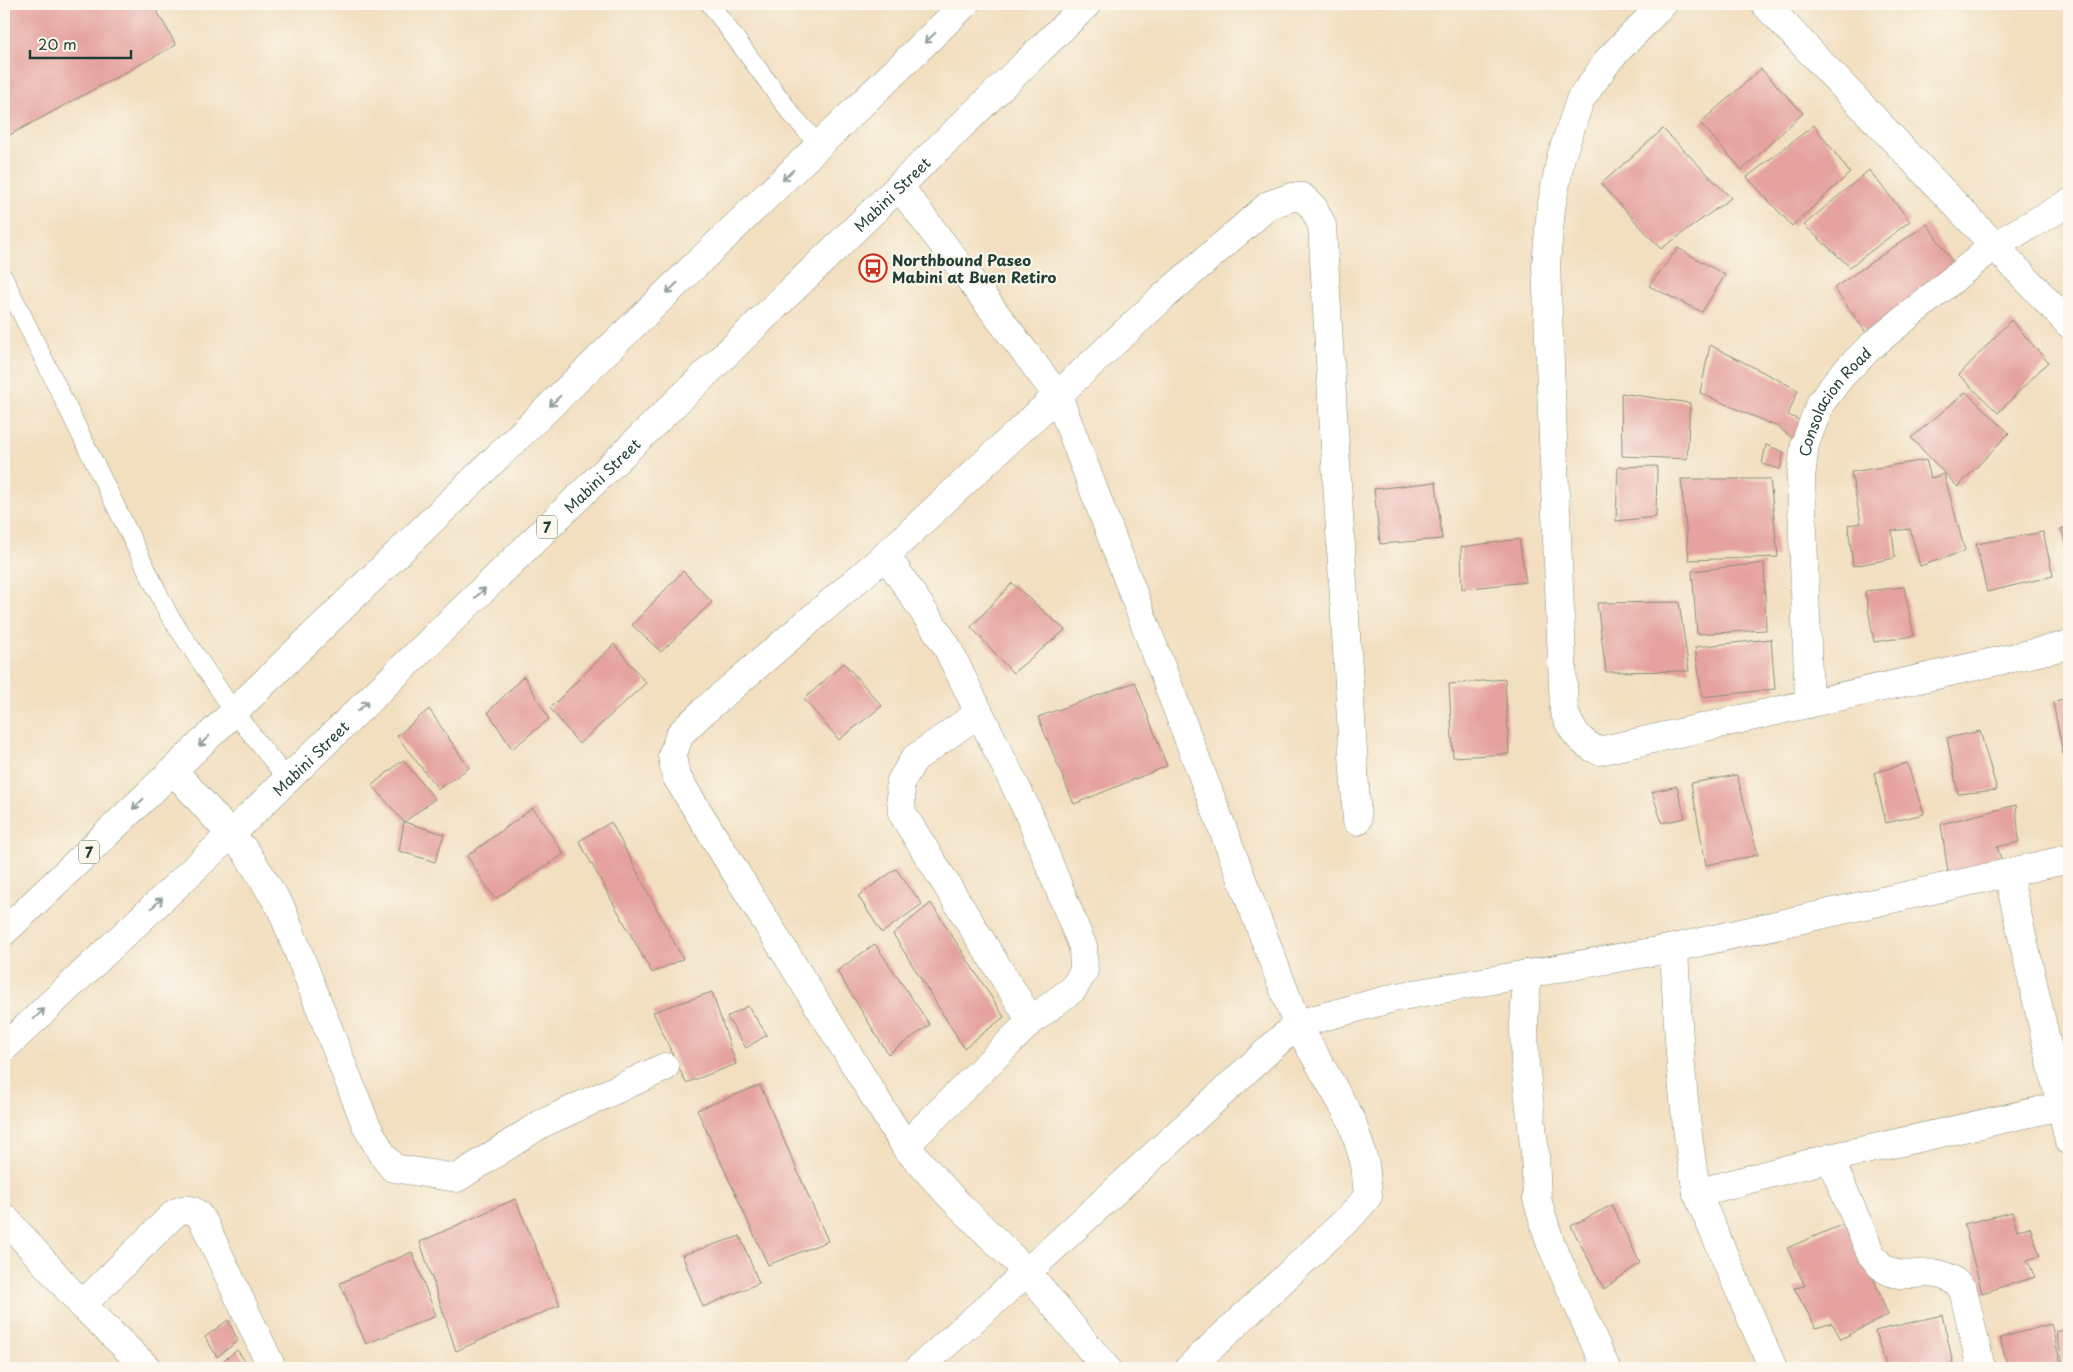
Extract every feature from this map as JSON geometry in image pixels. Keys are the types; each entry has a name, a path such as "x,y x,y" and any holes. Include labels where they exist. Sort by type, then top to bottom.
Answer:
{"street":[{"name":"7","path":"4,932 174,771 965,4"},
{"name":"Mabini Street","path":"4,1048 230,835 1087,4"},
{"path":"1663,4 1610,58 1580,100 1561,157 1551,208 1546,264 1564,711 1570,726 1577,737 1588,746 1599,751 2069,645"},
{"path":"1766,4 2069,324"},
{"path":"899,186 1058,396 1297,1024 1352,1121 1365,1164 1368,1196 1352,1215 1189,1368"},
{"path":"1106,1368 1027,1272 951,1197 906,1146 676,776 672,756 680,734 704,711 886,555 1162,298 1269,205 1292,196 1302,197 1313,207 1322,225 1358,821"},
{"name":"Consolacion Road","path":"1810,704 1801,476 1805,444 1820,404 1841,376 1870,348 1995,244 2069,203"},
{"path":"886,555 946,645 1028,812 1083,947 1084,971 1072,989 1031,1021 906,1146"},
{"path":"979,713 914,759 900,783 902,813 1031,1021"},
{"path":"174,771 246,852 282,908 366,1125 382,1154 393,1168 456,1178 541,1124 665,1066"},
{"path":"919,1368 1027,1272 1297,1024 1397,997 1674,948 2069,859"},
{"path":"2008,874 2069,1141"},
{"path":"1674,948 1681,1075 1688,1141 1697,1193 1772,1368"},
{"path":"1527,974 1524,1024 1525,1062 1536,1154 1537,1199 1550,1242 1606,1368"},
{"path":"1697,1193 1830,1158 2062,1106"},
{"path":"1830,1158 1871,1254 1882,1267 1900,1274 1942,1274 1955,1280 1963,1290 1982,1368"},
{"path":"82,1305 175,1213 182,1209 191,1209 199,1214 272,1368"},
{"path":"4,1217 82,1305 147,1368"}],"lane":[{"path":"710,4 793,116 819,145"},
{"path":"4,278 169,615 234,712 287,779"}],"building":[{"path":"4,4 153,4 176,45 4,138"},
{"path":"1761,69 1803,113 1742,170 1700,123"},
{"path":"1814,125 1850,173 1792,226 1747,177"},
{"path":"1663,129 1731,198 1661,249 1601,184"},
{"path":"1869,170 1910,221 1850,267 1804,225"},
{"path":"1927,224 1954,264 1867,334 1834,288"},
{"path":"1678,248 1725,275 1702,312 1649,286"},
{"path":"2011,320 2048,362 1998,413 1959,375"},
{"path":"1710,345 1798,390 1788,415 1804,422 1797,442 1778,427 1700,393"},
{"path":"1966,392 2009,433 1958,487 1911,438"},
{"path":"1621,393 1690,403 1687,459 1622,456"},
{"path":"1766,445 1784,452 1780,469 1762,464"},
{"path":"1926,460 1931,478 1944,474 1965,551 1920,566 1910,529 1892,531 1895,558 1853,566 1848,525 1861,523 1851,472"},
{"path":"1657,466 1656,517 1616,521 1618,467"},
{"path":"1681,479 1770,479 1778,557 1689,560"},
{"path":"1436,482 1442,539 1380,544 1374,489"},
{"path":"2069,526 2069,551 2061,529"},
{"path":"2043,532 2053,576 1987,592 1976,544"},
{"path":"1519,539 1526,582 1462,589 1461,547"},
{"path":"1764,563 1766,630 1697,634 1692,571"},
{"path":"683,571 712,602 661,652 632,625"},
{"path":"1012,583 1065,630 1013,673 971,627"},
{"path":"1904,587 1914,636 1874,642 1865,591"},
{"path":"1679,602 1689,671 1606,672 1597,603"},
{"path":"1771,639 1775,689 1702,697 1695,647"},
{"path":"614,644 646,683 579,744 550,708"},
{"path":"844,663 882,706 839,740 804,699"},
{"path":"524,676 549,719 512,749 488,712"},
{"path":"1505,679 1509,754 1453,757 1449,684"},
{"path":"1135,682 1167,766 1074,804 1038,717"},
{"path":"2069,697 2069,752 2063,754 2053,702"},
{"path":"429,709 469,768 438,789 397,736"},
{"path":"1980,731 1997,790 1958,794 1947,738"},
{"path":"403,760 435,799 404,822 372,785"},
{"path":"1907,763 1924,814 1886,823 1874,773"},
{"path":"1737,775 1758,855 1706,865 1691,783"},
{"path":"1677,786 1685,818 1662,823 1652,792"},
{"path":"2016,805 2019,842 1997,847 2002,862 1948,873 1941,824"},
{"path":"533,808 564,854 495,899 467,856"},
{"path":"404,822 444,834 435,862 399,851"},
{"path":"611,822 683,959 652,973 579,841"},
{"path":"896,869 922,904 882,933 858,896"},
{"path":"931,903 1004,1017 964,1048 893,934"},
{"path":"875,944 930,1025 888,1054 837,971"},
{"path":"712,992 736,1064 686,1083 653,1012"},
{"path":"748,1006 767,1035 746,1048 727,1017"},
{"path":"760,1085 828,1241 768,1265 697,1110"},
{"path":"515,1199 560,1305 456,1351 420,1242"},
{"path":"1612,1205 1640,1263 1604,1289 1571,1226"},
{"path":"2012,1212 2017,1230 2030,1227 2040,1256 2027,1260 2035,1277 1982,1293 1964,1224"},
{"path":"1851,1221 1888,1315 1841,1339 1832,1323 1816,1328 1794,1288 1805,1286 1787,1248"},
{"path":"740,1236 759,1283 703,1307 682,1255"},
{"path":"412,1252 436,1316 366,1344 340,1283"},
{"path":"1942,1315 1953,1363 1928,1368 1887,1368 1875,1331"},
{"path":"228,1320 238,1341 217,1357 205,1337"},
{"path":"2051,1324 2062,1368 2008,1368 2000,1338"},
{"path":"2069,1329 2069,1368 2064,1368 2056,1332"},
{"path":"237,1350 250,1368 214,1368"}],"place":[{"name":"Northbound Paseo Mabini at Buen Retiro","path":"873,268"}]}
